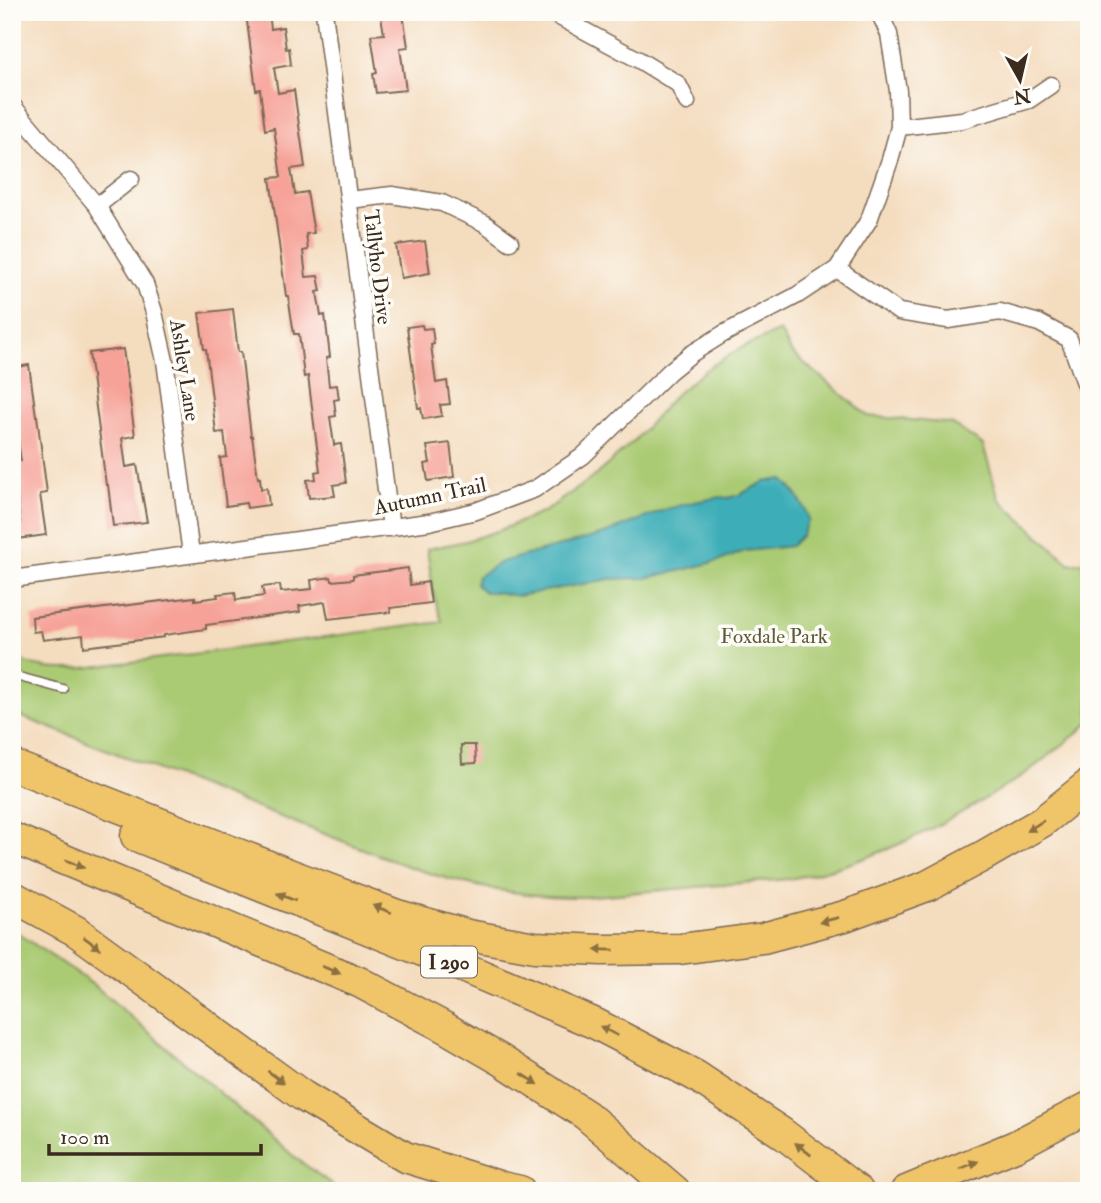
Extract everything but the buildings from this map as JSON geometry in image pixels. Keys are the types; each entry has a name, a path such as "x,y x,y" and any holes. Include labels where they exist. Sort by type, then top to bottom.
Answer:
{"highway":[{"path":"12,765 397,915 468,935 535,947 602,950 680,949 763,938 845,916 927,886 962,868 1042,822 1089,784"},
{"name":"I 290","path":"12,786 460,966 596,1024 696,1076 782,1133 858,1191"},
{"path":"12,838 359,982 444,1027 502,1060 586,1115 675,1191"},
{"path":"12,896 76,931 303,1096 405,1157 520,1191"},
{"path":"906,1191 1015,1146 1089,1107"}],"street":[{"name":"Tallyho Drive","path":"324,12 391,528"},
{"path":"550,12 678,84 687,102"},
{"name":"Autumn Trail","path":"12,579 429,522 476,511 535,489 583,456 691,354 796,296 837,269 869,220 899,127 898,91 889,34 879,12"},
{"path":"899,127 962,120 1030,100 1051,85"},
{"name":"Ashley Lane","path":"12,105 97,206 145,284 165,361 191,554"},
{"path":"97,206 131,180"},
{"path":"349,200 392,195 442,204 484,223 510,242"},
{"path":"837,269 898,312 948,320 1000,312 1039,323 1069,339 1089,394"}],"lane":[{"path":"12,675 62,689"}],"green space":[{"name":"Foxdale Park","path":"780,331 791,352 868,416 952,424 983,445 999,499 1070,564 1089,561 1089,722 1016,780 902,843 818,873 789,879 583,897 516,893 449,879 407,866 12,713 12,656 47,668 84,668 442,622 434,596 427,549 466,541 544,512 596,475 635,440 674,396 705,370 741,348"},
{"path":"12,929 95,986 297,1159 341,1191 12,1191"}],"water":[{"path":"782,479 798,497 809,519 802,535 791,546 745,551 722,560 646,578 610,579 518,596 485,592 476,585 477,577 501,562 604,534 667,509 721,497 728,498 764,482"}]}
